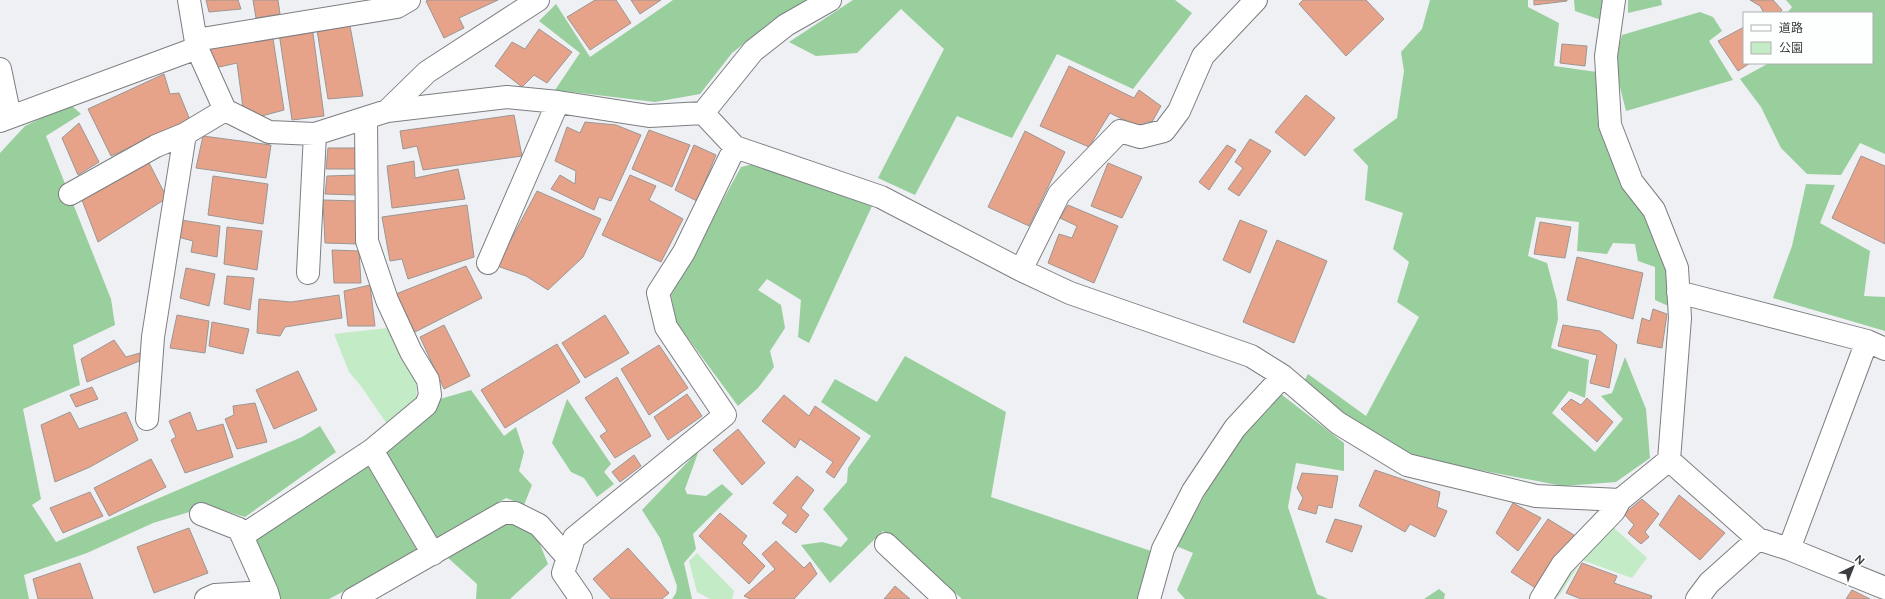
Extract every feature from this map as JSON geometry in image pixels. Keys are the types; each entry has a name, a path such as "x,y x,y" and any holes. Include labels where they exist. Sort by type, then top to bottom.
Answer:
{"street":[{"path":"190,0 197,44 225,110 269,132 315,134 387,111 507,97 558,102 649,116 703,112 753,51 786,25 830,0"},
{"path":"0,69 5,119 197,44 397,7 409,0"},
{"path":"387,111 427,72 538,0"},
{"path":"1021,270 1059,194 1120,131 1140,137 1164,130 1180,111 1203,56 1256,0"},
{"path":"1541,599 1562,565 1614,511 1620,500 1669,460 1680,318 1677,268 1654,210 1632,182 1610,126 1606,56 1614,0"},
{"path":"488,263 558,102"},
{"path":"70,194 156,146 185,134 225,110"},
{"path":"703,112 735,148 881,197 1021,270 1070,293 1251,356 1283,376 1338,423 1407,465 1536,496 1620,500"},
{"path":"242,536 372,450 426,405 430,396 428,380 411,352 387,300 367,241 366,118"},
{"path":"147,419 153,337 185,134"},
{"path":"308,273 315,134"},
{"path":"581,599 563,573 574,538 725,415 666,327 658,293 684,252 735,148"},
{"path":"1678,292 1876,345 1789,549"},
{"path":"1149,599 1163,549 1193,491 1235,428 1283,376"},
{"path":"372,450 433,554"},
{"path":"1669,460 1758,539 1789,549 1885,588"},
{"path":"354,599 503,513 515,512 539,525 568,558"},
{"path":"201,514 239,529 268,596 215,595 206,599"},
{"path":"1697,599 1709,582 1758,539"},
{"path":"886,544 945,599"}],"green space":[{"path":"673,0 807,0 770,23 732,53 700,94 655,102 555,90 580,53 539,21 556,4 590,57"},
{"path":"853,0 1175,0 1192,13 1133,89 1057,54 1012,138 957,116 915,195 878,178 944,49 901,9 857,53 816,56 789,42"},
{"path":"1430,0 1528,0 1528,7 1559,23 1554,66 1597,72 1598,123 1624,184 1649,216 1671,271 1673,308 1655,300 1655,267 1638,261 1635,244 1613,243 1607,254 1577,251 1579,222 1536,217 1528,256 1547,263 1557,301 1558,319 1551,348 1589,360 1585,398 1569,391 1552,413 1595,452 1623,419 1601,396 1612,393 1625,357 1646,409 1650,458 1616,482 1563,486 1416,458 1351,421 1303,383 1308,374 1366,416 1419,317 1397,302 1409,262 1393,249 1403,213 1365,200 1368,166 1353,150 1397,118 1404,71 1401,52 1422,29"},
{"path":"1574,0 1606,0 1604,21 1575,11"},
{"path":"1628,0 1661,0 1662,5 1628,13"},
{"path":"1786,0 1885,0 1885,154 1860,143 1841,175 1807,174 1781,148 1761,107 1740,79 1767,64 1873,64 1873,12 1788,12 1792,7"},
{"path":"1700,12 1713,17 1722,31 1709,41 1733,80 1626,111 1614,64 1622,35"},
{"path":"70,104 81,114 46,136 111,299 115,325 73,345 80,385 23,409 41,499 32,505 56,542 302,437 320,426 336,452 245,517 209,506 153,523 87,553 24,575 29,599 0,599 0,153 25,126"},
{"path":"758,163 872,206 809,343 798,337 801,300 767,279 758,290 781,305 785,328 770,351 774,367 758,388 738,406 676,322 671,295 741,167"},
{"path":"1806,184 1835,185 1820,223 1870,251 1864,296 1885,297 1885,331 1773,298 1792,246"},
{"path":"387,328 417,381 416,402 387,424 361,386 349,372 334,334"},
{"path":"905,356 1006,412 991,497 1151,551 1139,599 962,599 907,549 883,531 830,583 801,545 822,542 841,547 848,539 823,509 847,482 848,468 871,436 821,402 835,379 877,402"},
{"path":"471,390 504,436 516,427 524,452 519,471 532,485 524,505 506,498 437,540 383,451 440,399"},
{"path":"1277,391 1344,443 1344,471 1296,463 1288,507 1317,594 1328,599 1185,599 1177,590 1193,553 1176,546 1239,434"},
{"path":"567,399 611,464 604,472 614,484 597,497 584,478 571,472 552,443"},
{"path":"699,450 685,489 687,494 706,496 722,484 733,494 693,534 696,549 684,563 692,599 672,599 676,593 677,586 660,538 642,510"},
{"path":"366,463 418,552 329,599 281,599 255,538"},
{"path":"522,521 537,537 548,564 510,599 476,599 477,584 447,557 508,522"},
{"path":"1611,525 1647,558 1632,578 1582,560 1561,593 1555,599 1546,599"},
{"path":"697,553 734,591 732,599 710,599 697,592 689,561"},
{"path":"1439,589 1445,594 1444,599 1424,599"}],"building":[{"path":"206,0 238,0 241,9 209,12"},
{"path":"253,0 278,0 280,14 256,18"},
{"path":"498,0 459,18 464,28 444,38 426,1"},
{"path":"595,0 616,0 631,23 590,50 567,17"},
{"path":"631,0 661,0 640,14"},
{"path":"1303,0 1366,0 1384,19 1346,56 1299,4"},
{"path":"1534,0 1567,0 1567,1 1534,5"},
{"path":"1750,0 1773,0 1782,10 1781,12 1763,12 1760,6"},
{"path":"312,26 324,116 292,120 279,33"},
{"path":"350,26 363,96 328,99 317,30"},
{"path":"1743,28 1743,64 1748,64 1738,71 1718,41"},
{"path":"539,29 572,52 547,83 534,75 522,87 495,66 512,42 525,49"},
{"path":"272,32 284,110 258,117 243,108 237,63 215,68 208,43"},
{"path":"1562,44 1587,46 1585,66 1560,63"},
{"path":"1069,66 1134,98 1139,90 1161,106 1152,122 1146,122 1142,129 1110,113 1089,147 1040,126"},
{"path":"164,74 170,94 179,93 190,120 111,156 88,109"},
{"path":"1306,95 1335,118 1305,156 1275,132"},
{"path":"514,115 522,156 423,170 417,146 403,149 400,131"},
{"path":"585,122 616,125 641,135 611,201 599,197 594,210 551,189 560,175 575,184 576,171 555,161 567,127 580,133"},
{"path":"79,123 99,162 78,175 62,138"},
{"path":"649,130 690,145 672,187 632,169"},
{"path":"1025,131 1065,152 1029,226 988,207"},
{"path":"203,136 271,145 266,178 196,168"},
{"path":"1250,139 1271,151 1239,196 1228,189 1243,168 1235,162"},
{"path":"694,145 716,155 697,201 675,190"},
{"path":"1227,145 1236,150 1209,190 1199,182"},
{"path":"328,148 359,148 357,169 326,169"},
{"path":"1861,156 1885,166 1885,244 1832,218"},
{"path":"148,161 167,198 98,242 82,200"},
{"path":"414,161 415,178 458,169 465,199 392,208 387,166"},
{"path":"1108,163 1142,177 1122,218 1091,206"},
{"path":"359,175 358,195 325,194 327,176"},
{"path":"630,175 656,186 649,200 683,219 661,262 602,235"},
{"path":"213,176 268,184 263,224 208,215"},
{"path":"537,191 601,219 583,257 548,290 526,276 497,266"},
{"path":"323,200 360,201 359,244 325,243"},
{"path":"467,205 474,257 408,279 402,259 390,261 382,217"},
{"path":"1068,205 1118,226 1094,283 1048,263 1059,234 1072,238 1077,226 1060,218"},
{"path":"181,220 220,226 217,257 191,252 193,241 178,237"},
{"path":"1240,220 1267,231 1250,273 1223,260"},
{"path":"1540,222 1571,227 1565,258 1534,254"},
{"path":"227,227 262,231 257,270 224,264"},
{"path":"1277,240 1327,261 1294,343 1243,322"},
{"path":"332,250 359,251 361,283 334,283"},
{"path":"1577,257 1643,273 1633,319 1567,300"},
{"path":"466,266 482,298 415,332 396,294"},
{"path":"186,268 215,274 209,306 180,298"},
{"path":"227,276 254,278 250,310 224,304"},
{"path":"370,285 375,326 348,326 344,291"},
{"path":"339,295 342,318 285,327 280,336 257,333 259,299 291,302"},
{"path":"1653,309 1667,314 1662,348 1637,343 1642,318 1650,321"},
{"path":"177,315 209,321 205,353 170,348"},
{"path":"605,315 629,353 585,378 562,343"},
{"path":"212,322 249,329 243,354 209,346"},
{"path":"444,325 470,376 444,389 420,337"},
{"path":"1563,325 1600,331 1617,345 1609,388 1590,383 1597,355 1558,346"},
{"path":"114,340 126,357 140,353 142,360 87,382 81,359"},
{"path":"557,344 580,382 505,428 481,390"},
{"path":"659,345 688,388 649,415 621,369"},
{"path":"298,371 317,410 274,429 256,390"},
{"path":"617,377 651,436 615,458 600,436 607,431 585,398"},
{"path":"92,387 98,399 76,407 70,395"},
{"path":"687,394 702,416 668,440 654,417"},
{"path":"784,395 809,416 815,406 860,438 834,478 826,472 833,462 800,439 795,448 762,421"},
{"path":"1587,398 1613,422 1597,442 1561,409 1571,399 1581,405"},
{"path":"255,403 267,442 237,449 225,419 234,415 233,406"},
{"path":"70,412 79,429 126,412 138,440 90,467 55,482 41,425"},
{"path":"190,412 197,431 223,424 233,457 185,473 171,440 176,437 169,421"},
{"path":"738,429 765,463 742,485 713,450"},
{"path":"634,455 641,466 620,482 612,472"},
{"path":"151,459 166,487 109,516 94,488"},
{"path":"1375,470 1440,492 1437,507 1447,511 1435,537 1410,524 1405,532 1359,506"},
{"path":"1302,473 1338,476 1332,508 1318,505 1316,514 1298,509 1303,498 1297,488"},
{"path":"797,476 814,490 801,508 809,515 796,533 782,523 788,515 773,503"},
{"path":"90,492 103,516 63,533 50,508"},
{"path":"1679,495 1725,533 1700,560 1659,525"},
{"path":"1642,499 1659,514 1645,532 1649,537 1641,544 1628,533 1634,525 1624,514"},
{"path":"1513,503 1541,518 1518,551 1496,533"},
{"path":"720,513 747,536 742,543 765,566 749,584 699,536"},
{"path":"1335,519 1362,526 1352,552 1326,542"},
{"path":"1548,519 1574,535 1540,591 1511,572"},
{"path":"189,528 208,573 154,593 137,547"},
{"path":"776,541 804,568 810,562 817,574 794,599 750,599 744,596 775,569 762,554"},
{"path":"628,548 669,593 662,599 611,599 593,579"},
{"path":"80,563 93,599 38,599 33,579"},
{"path":"1582,563 1617,576 1614,583 1652,596 1651,599 1581,599 1566,593"},
{"path":"895,586 910,599 884,599"},
{"path":"1852,590 1870,599 1846,599"}]}
